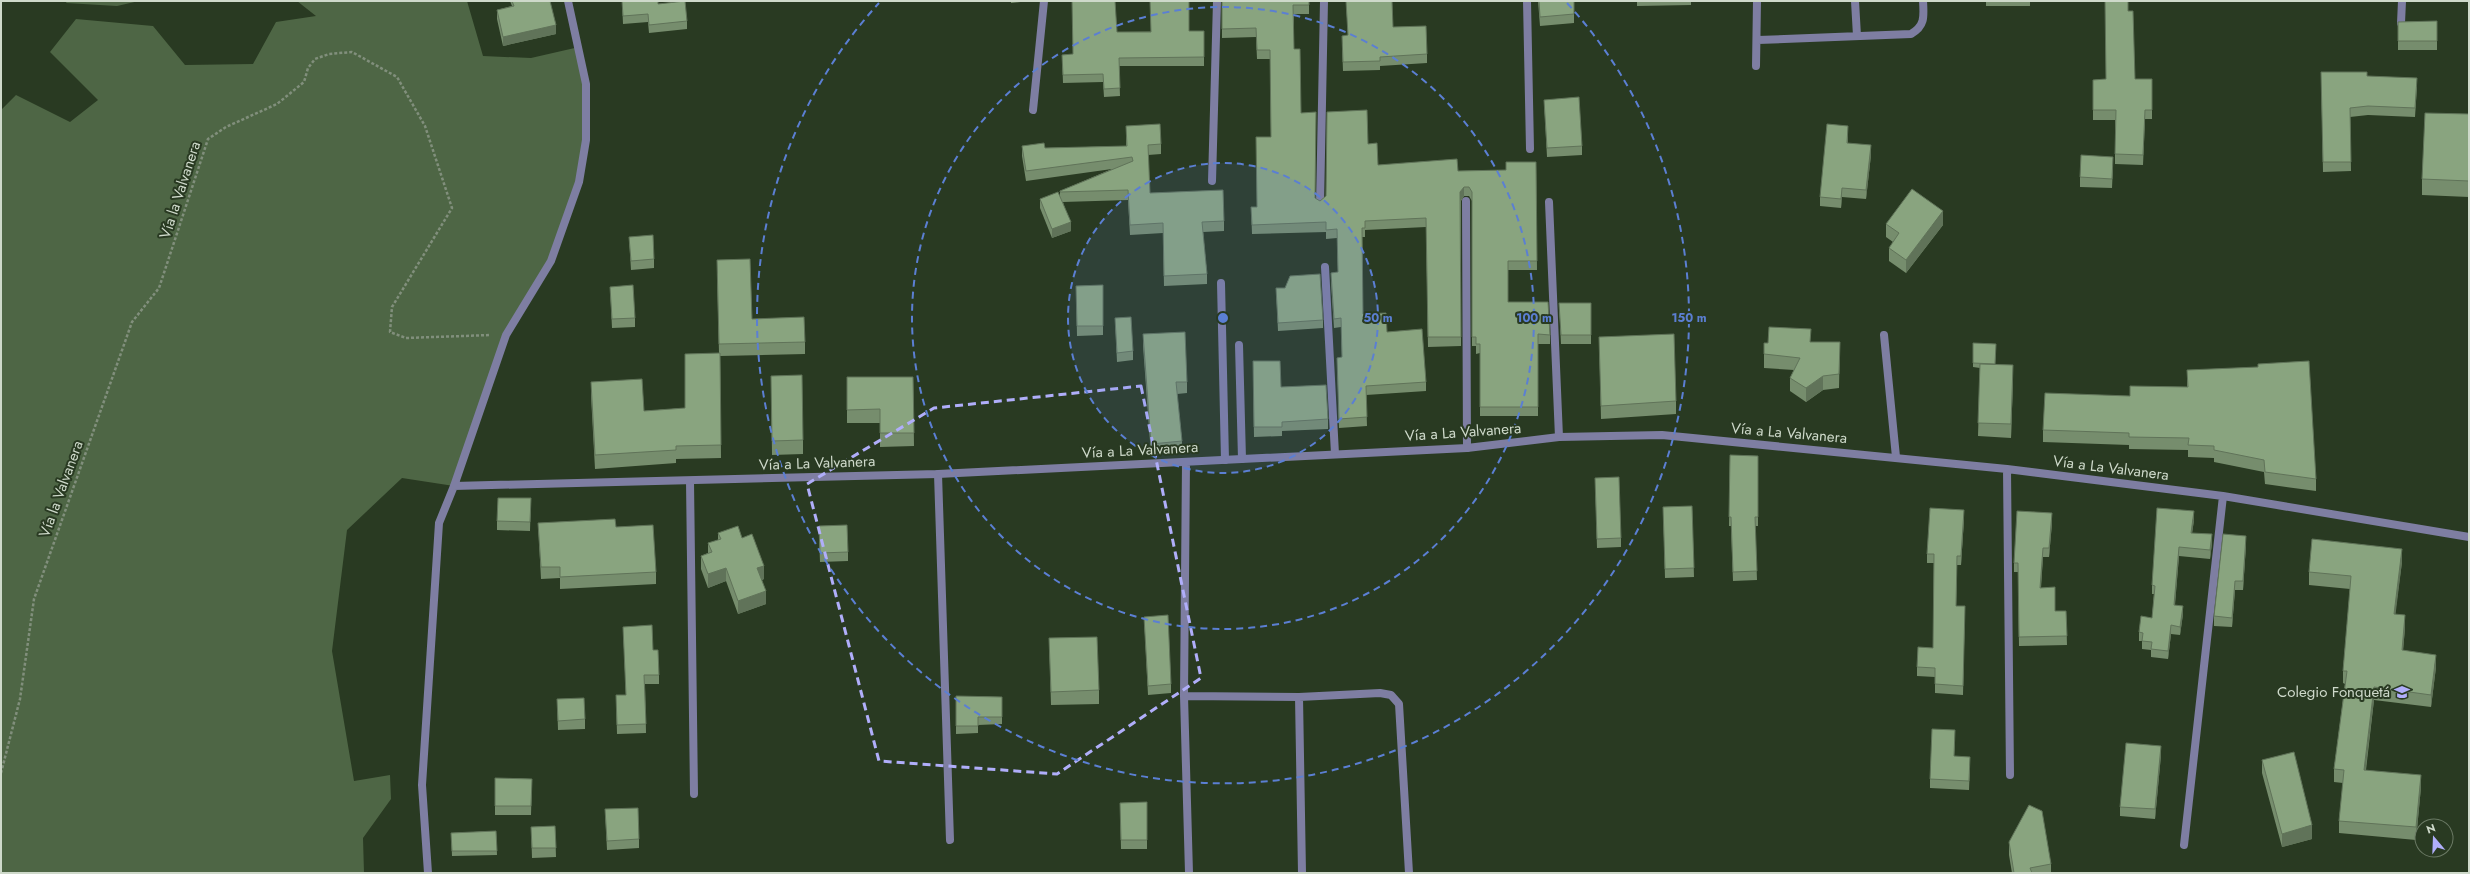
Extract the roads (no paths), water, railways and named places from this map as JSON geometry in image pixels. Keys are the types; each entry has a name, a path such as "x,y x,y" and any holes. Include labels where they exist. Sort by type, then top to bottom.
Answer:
{"street":[{"path":"428,873 422,785 439,522 454,486 506,335 551,261 579,182 586,140 586,84 568,1"},
{"path":"1033,110 1044,1"},
{"path":"1212,181 1217,1"},
{"path":"1320,205 1324,1"},
{"path":"1527,1 1530,149"},
{"path":"1756,66 1758,40 1757,1"},
{"path":"1855,1 1857,36"},
{"path":"1758,40 1911,34 1919,30 1924,22 1923,1"},
{"path":"2401,23 2402,1"},
{"path":"1466,201 1467,448"},
{"path":"1549,202 1559,437"},
{"path":"1325,267 1335,454"},
{"path":"1221,283 1225,460"},
{"path":"1884,336 1896,457"},
{"path":"1239,345 1242,459"},
{"name":"Vía a La Valvanera","path":"454,486 938,474 1467,448 1559,437 1662,435 2007,468 2223,496 2469,537"},
{"path":"1186,462 1184,696 1189,873"},
{"path":"2007,468 2010,775"},
{"path":"938,474 950,840"},
{"path":"690,481 694,794"},
{"path":"2184,845 2223,496"},
{"path":"1184,696 1299,697 1380,693 1391,695 1399,704 1409,873"},
{"path":"1299,697 1302,873"}],"place":[{"name":"Colegio Fonquetá","path":"2402,692"}]}
